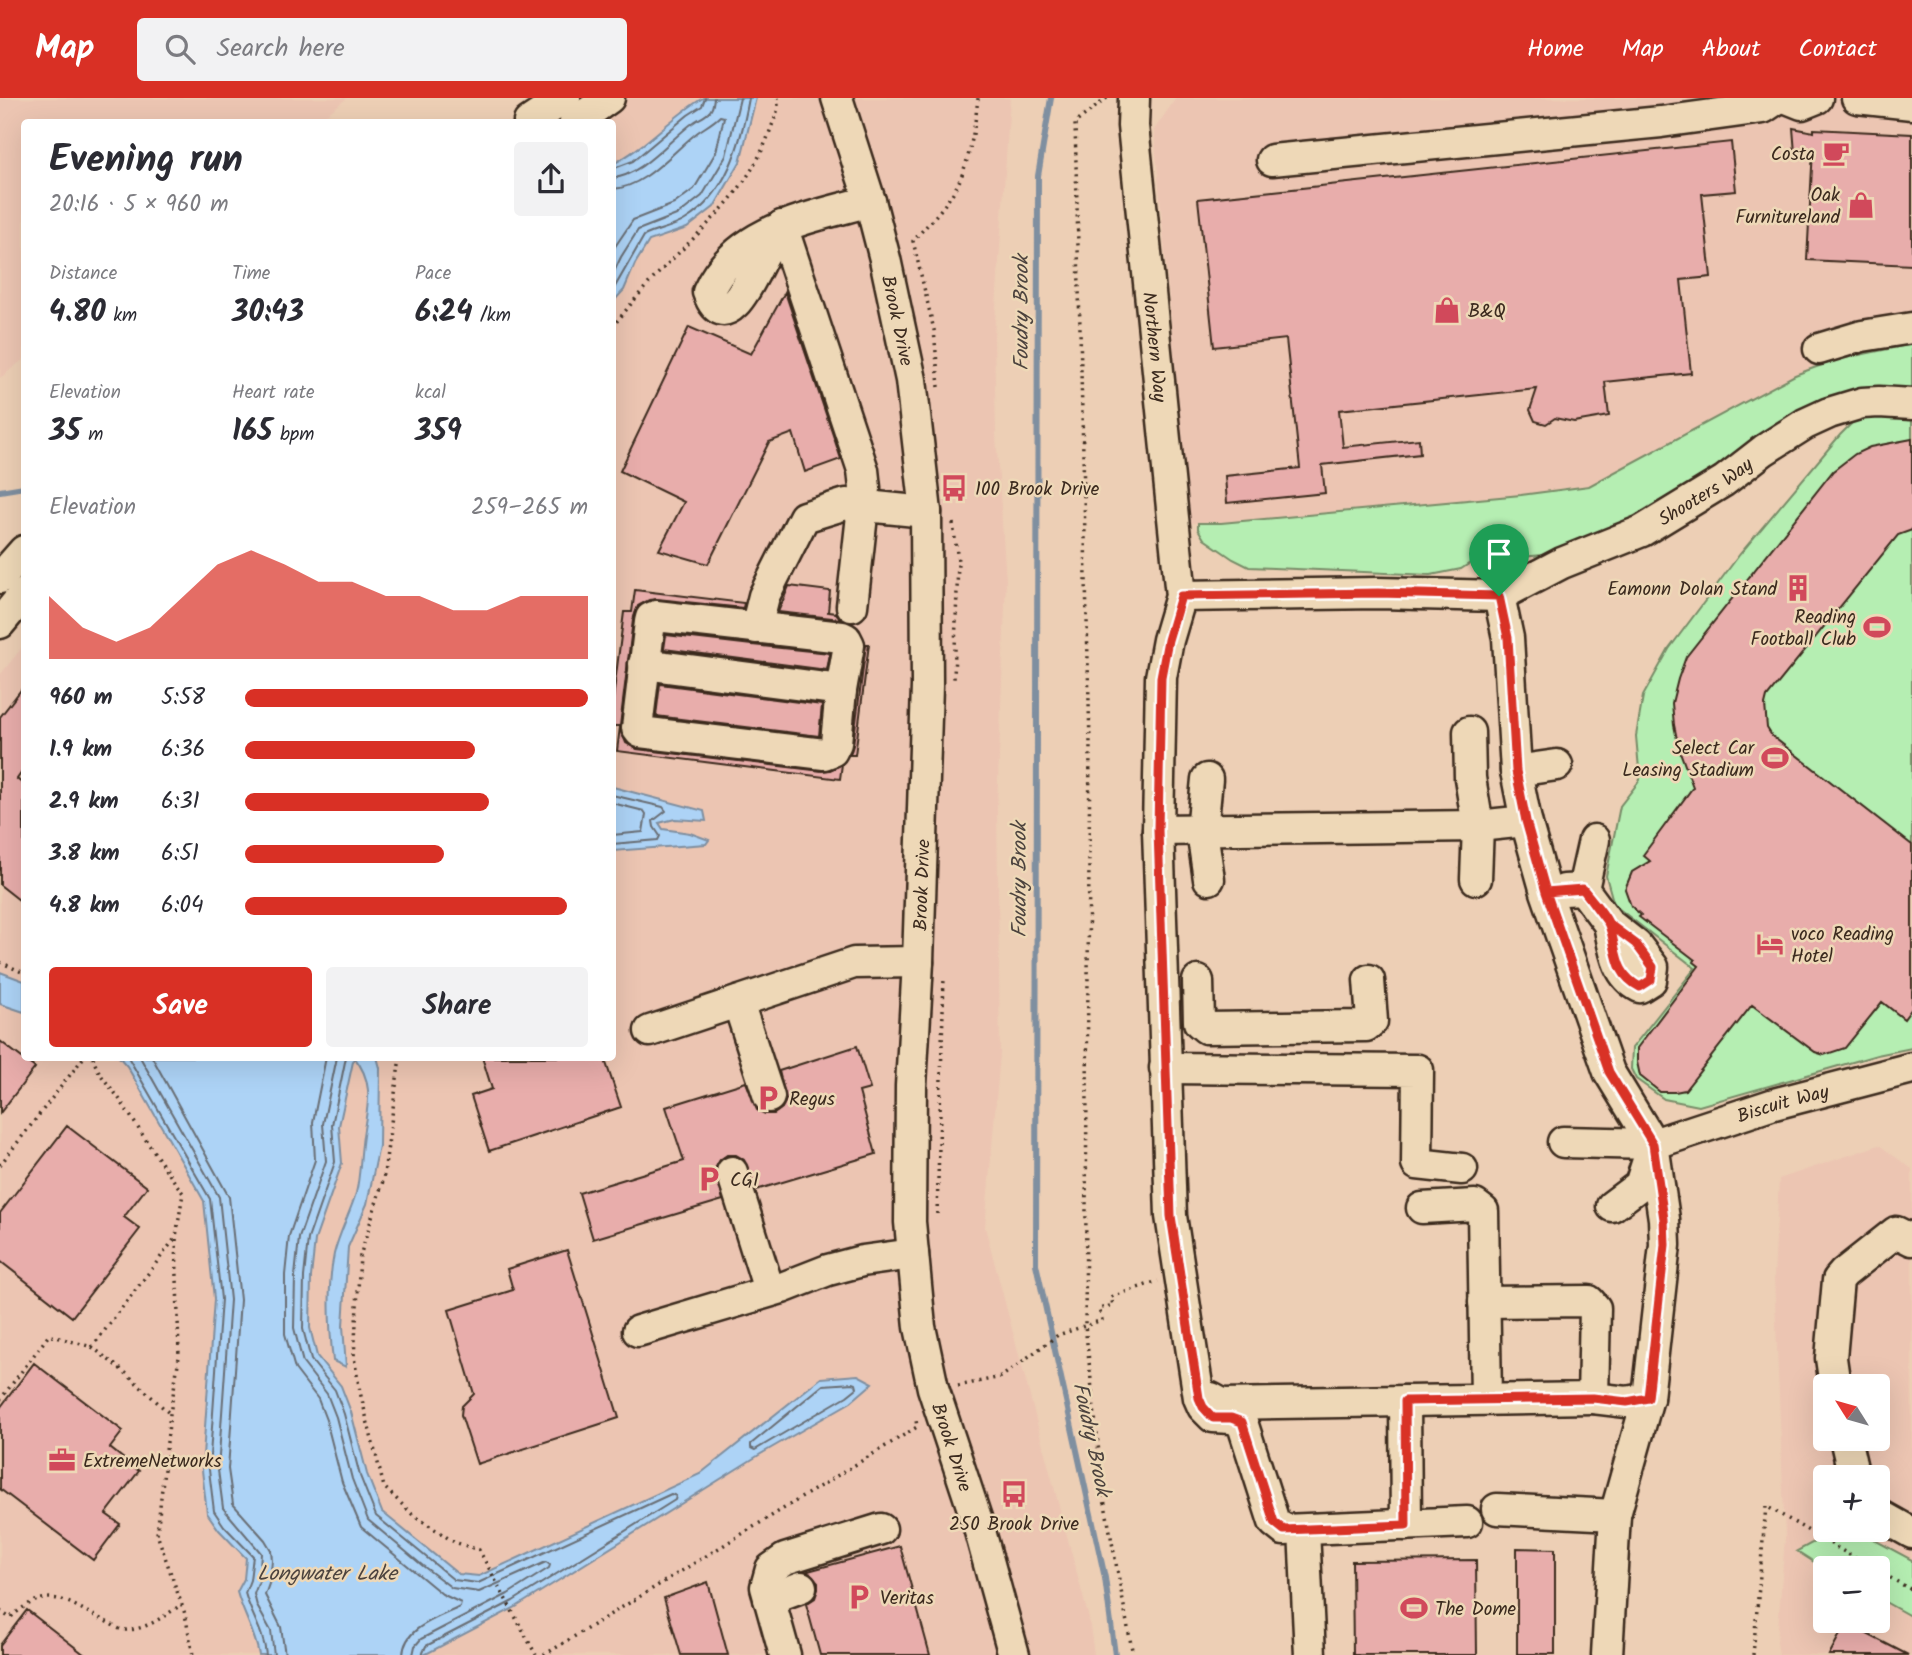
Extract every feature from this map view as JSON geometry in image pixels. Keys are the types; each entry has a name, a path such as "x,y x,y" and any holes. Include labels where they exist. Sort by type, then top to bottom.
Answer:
{"street":[{"path":"534,119 565,98"},
{"path":"579,119 609,98"},
{"name":"Northern Way","path":"1134,98 1133,126 1181,596"},
{"path":"1272,160 1661,122 1763,108 1778,98"},
{"path":"1787,98 1801,104 1817,98"},
{"path":"1857,98 1912,104"},
{"name":"Brook Drive","path":"837,102 870,201 885,259 911,380 926,512 927,686 911,1086 910,1222 920,1327 933,1388 978,1524 1014,1655"},
{"path":"852,606 863,505 863,470 782,226 870,201"},
{"path":"1819,349 1862,337 1912,328"},
{"name":"Shooters Way","path":"1499,596 1562,563 1652,525 1724,481 1764,450 1805,424 1862,403 1912,404"},
{"path":"756,628 764,596 804,517 846,504 904,512 926,512"},
{"path":"0,578 21,554"},
{"path":"1467,1522 1284,1530 1274,1522 1242,1422 1231,1418 1213,1418 1203,1407 1193,1367 1171,1216 1158,830 1161,677 1181,596 1378,593 1499,596 1508,638 1516,771 1526,821 1546,892 1609,1072 1653,1144 1664,1219 1665,1245 1648,1398 1615,1515 1607,1655"},
{"path":"0,622 21,598"},
{"path":"656,616 846,639 849,645 836,743 832,751 824,754 640,732 637,728 644,664 650,622 651,618 656,616"},
{"path":"644,664 841,690"},
{"path":"1469,732 1469,778 1478,826 1476,879"},
{"path":"1516,771 1557,765"},
{"path":"1208,779 1202,831 1209,879"},
{"path":"1158,830 1478,826 1526,821"},
{"path":"1594,840 1583,889 1609,924"},
{"path":"1546,892 1583,889"},
{"path":"650,1031 854,963 918,962"},
{"path":"1198,981 1199,1022 1206,1028 1366,1026 1372,1021 1369,980"},
{"path":"738,1002 769,1097"},
{"path":"1165,1068 1418,1070 1417,1164 1462,1169"},
{"name":"Biscuit Way","path":"1563,1142 1653,1144 1774,1104 1912,1068"},
{"path":"1612,1206 1640,1185 1653,1144"},
{"path":"732,1172 769,1290"},
{"path":"1422,1208 1475,1205 1483,1211 1486,1399"},
{"path":"1833,1374 1830,1358 1838,1280 1896,1232 1912,1241"},
{"path":"638,1331 782,1288 828,1269 913,1254"},
{"path":"1484,1302 1589,1301 1595,1308 1593,1398"},
{"path":"1193,1367 1202,1366 1208,1397 1222,1404 1593,1398 1627,1402 1648,1398"},
{"path":"1405,1401 1406,1525"},
{"path":"1497,1509 1615,1515"},
{"path":"1890,1521 1912,1533"},
{"path":"785,1655 766,1587 771,1569 785,1559 881,1529"},
{"path":"1304,1530 1310,1655"},
{"path":"769,1599 801,1587"}],"path":[{"path":"616,322 653,279 743,186 766,144 779,105 777,98"},
{"path":"913,241 941,209 958,184 968,155 978,98"},
{"path":"1107,98 1075,123 1090,744 1085,1325 1104,1499 1133,1655"},
{"path":"0,962 21,972"},
{"path":"0,1165 81,1061"},
{"path":"94,1061 96,1068 120,1100 146,1143 183,1194 176,1237 179,1357 157,1534 181,1605 193,1655"},
{"path":"399,1061 383,1181 360,1256 354,1357 360,1391 384,1487 412,1514 454,1542 479,1550 536,1655"},
{"path":"92,1347 176,1237"},
{"path":"956,1386 1001,1377 1058,1335 1102,1320 1099,1309 1113,1305 1111,1297 1134,1289"},
{"path":"0,1399 49,1335 92,1347 127,1374 170,1414"},
{"path":"544,1655 917,1427 915,1416"},
{"path":"1754,1655 1766,1506 1851,1556"},
{"path":"1890,1578 1912,1590"},
{"path":"0,1611 10,1618 38,1598 55,1597 124,1631 148,1626 181,1605"}],"shaded area":[{"path":"0,98 347,98 321,119 21,119 21,361 0,378"},
{"path":"553,98 1010,98 994,337 996,436 1006,581 997,806 1000,1054 985,1227 1089,1619 1094,1655 0,1655 0,675 21,649 21,1061 616,1061 616,119 532,119"},
{"path":"1176,98 1912,98 1912,344 1835,360 1795,375 1589,486 1521,495 1221,523 1189,523 1154,130"},
{"path":"1879,1145 1912,1169 1912,1655 1779,1655 1777,1642 1785,1537 1774,1277 1779,1179"}],"green space":[{"path":"1912,344 1912,389 1886,389 1810,408 1784,419 1701,480 1653,510 1554,554 1521,557 1490,553 1461,569 1431,575 1249,567 1204,539 1198,529 1198,523 1521,495 1589,486 1795,375 1835,360"},
{"name":"Select Car Leasing Stadium","path":"1912,414 1912,1048 1877,1055 1699,1106 1664,1099 1636,1079 1631,1069 1632,1048 1695,968 1614,905 1606,876 1620,806 1640,780 1636,736 1643,696 1669,649 1740,554 1840,435 1853,422 1880,416"},
{"path":"1814,1542 1878,1542 1912,1560 1912,1617 1890,1605 1890,1556 1813,1556 1813,1561 1797,1551"}],"water":[{"path":"703,98 756,98 740,162 714,207 687,228 649,241 624,290 616,299 616,162"},
{"path":"616,788 704,811 706,821 675,819 659,823 663,829 690,833 709,840 706,844 616,851"},
{"path":"0,972 21,980 21,1011 0,1004"},
{"name":"Longwater Lake","path":"123,1061 353,1061 339,1126 342,1163 315,1240 310,1328 317,1356 341,1386 351,1412 367,1474 382,1512 458,1574 479,1576 700,1474 821,1378 858,1375 873,1383 851,1402 759,1455 516,1607 424,1655 259,1655 237,1592 244,1579 246,1558 207,1513 202,1470 214,1299 204,1201"},
{"path":"357,1061 378,1061 380,1068 379,1146 367,1204 348,1247 343,1326 346,1367 333,1361 330,1294 334,1254 357,1187 368,1099 366,1078"}],"building":[{"name":"Oak Furnitureland","path":"1793,128 1814,132 1814,129 1912,134 1912,265 1807,260 1813,149 1795,153"},
{"name":"B&Q","path":"1731,142 1736,191 1702,194 1711,277 1681,280 1691,373 1605,382 1609,416 1574,422 1555,418 1546,424 1535,421 1530,410 1537,389 1339,410 1343,447 1419,439 1420,454 1322,465 1325,493 1227,503 1225,476 1300,468 1286,339 1214,347 1198,199"},
{"path":"785,292 841,459 805,472 793,433 769,442 708,564 659,550 684,502 620,471 689,327 751,354"},
{"name":"Select Car Leasing Stadium","path":"1912,439 1912,530 1898,535 1767,697 1765,705 1767,728 1772,736 1912,845 1912,1008 1904,1019 1882,1002 1845,1048 1824,1055 1815,1052 1752,1005 1685,1090 1660,1092 1640,1076 1637,1048 1699,966 1695,960 1639,917 1641,915 1631,906 1625,889 1632,872 1650,861 1643,855 1693,787 1679,749 1672,703 1686,657 1833,471 1855,454 1870,447"},
{"path":"789,586 830,591 828,612 836,613 841,619 778,612"},
{"path":"635,590 744,603 743,608 657,599 638,606 633,620 620,726 616,726 616,675 624,612 632,612"},
{"path":"666,635 830,653 827,670 664,649"},
{"path":"866,644 869,644 855,755 850,755 853,745"},
{"path":"660,684 822,705 819,736 656,716"},
{"path":"21,690 21,773 17,779 21,782 21,902 0,885 0,717"},
{"path":"620,727 626,743 637,749 822,771 842,764 840,779 617,751"},
{"path":"0,1041 21,1057 21,1061 26,1061 35,1068 0,1113"},
{"path":"857,1046 870,1089 859,1092 876,1154 756,1190 744,1160 736,1155 727,1155 715,1169 723,1200 593,1239 579,1193 684,1161 666,1107 746,1082 757,1110 774,1114 782,1108 786,1100 779,1071"},
{"path":"483,1061 605,1061 621,1107 489,1151 471,1096 492,1089"},
{"path":"67,1126 147,1187 124,1217 140,1229 72,1317 0,1261 0,1213"},
{"path":"567,1250 619,1418 477,1464 461,1415 462,1406 474,1394 449,1310 513,1290 507,1269"},
{"name":"ExtremeNetworks","path":"34,1363 123,1431 110,1448 139,1471 106,1514 120,1524 93,1560 0,1489 0,1408"},
{"name":"Veritas","path":"900,1546 930,1655 820,1655 806,1604 815,1598 818,1582 808,1571"},
{"path":"1517,1548 1555,1549 1555,1654 1517,1654"},
{"name":"The Dome","path":"1476,1560 1477,1655 1353,1655 1352,1561"},
{"path":"708,1582 728,1655 681,1655 664,1598"},
{"path":"27,1610 85,1655 0,1655 0,1645"},
{"path":"1841,1633 1865,1633 1908,1655 1829,1655"}],"waterway":[{"name":"Foudry Brook","path":"1051,98 1038,176 1036,1264 1105,1578 1115,1655"},
{"path":"0,491 21,488"}],"place":[{"name":"Costa","path":"1836,153"},
{"name":"Oak Furnitureland","path":"1861,205"},
{"name":"B&Q","path":"1447,310"},
{"name":"100 Brook Drive","path":"954,488"},
{"name":"Eamonn Dolan Stand","path":"1798,588"},
{"name":"Reading Football Club","path":"1877,627"},
{"name":"Select Car Leasing Stadium","path":"1775,758"},
{"name":"voco Reading Hotel","path":"1770,944"},
{"name":"Regus","path":"768,1098"},
{"name":"CGI","path":"709,1179"},
{"name":"ExtremeNetworks","path":"62,1460"},
{"name":"250 Brook Drive","path":"1014,1494"},
{"name":"Veritas","path":"859,1597"},
{"name":"The Dome","path":"1414,1608"}],"route":[{"path":"1499,596 1378,593 1181,596 1168,640 1161,677 1158,830 1171,1216 1199,1398 1213,1418 1231,1418 1242,1422 1274,1522 1284,1530 1406,1525 1405,1401 1593,1398 1627,1402 1648,1398 1665,1245 1653,1144 1609,1072 1546,892 1583,889 1609,924 1636,944 1653,967 1651,980 1640,987 1629,981 1615,956 1609,924 1583,889 1546,892 1526,821 1516,771 1508,638 1499,596"}]}
